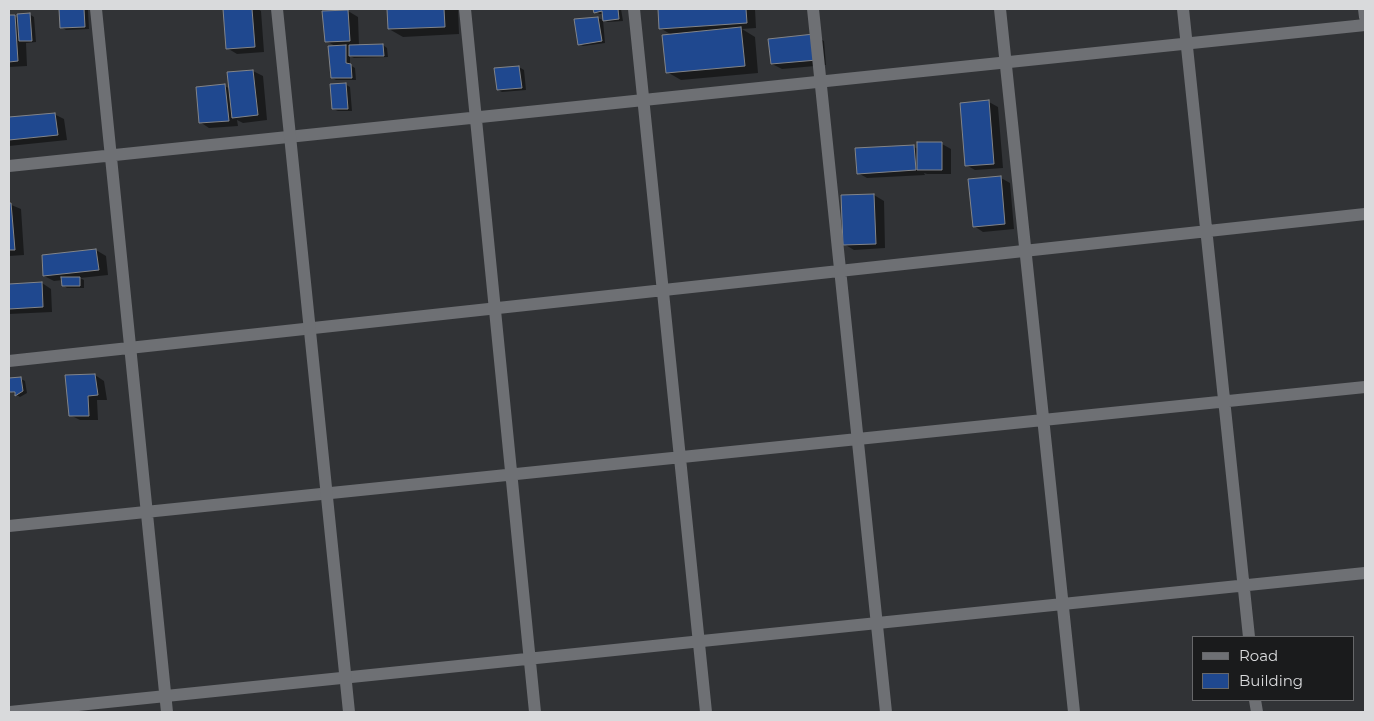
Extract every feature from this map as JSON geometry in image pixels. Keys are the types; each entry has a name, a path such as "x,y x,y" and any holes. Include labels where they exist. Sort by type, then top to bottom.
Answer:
{"street":[{"path":"96,9 167,712"},
{"path":"277,9 349,712"},
{"path":"465,9 535,712"},
{"path":"634,9 706,712"},
{"path":"813,9 886,712"},
{"path":"1000,9 1074,712"},
{"path":"1183,9 1249,636"},
{"path":"1364,9 1365,17"},
{"path":"9,166 1365,25"},
{"path":"9,361 1365,214"},
{"path":"9,526 1365,387"},
{"path":"10,712 1365,573"}],"building":[{"path":"59,9 84,9 85,27 60,28"},
{"path":"223,9 252,9 255,47 226,49"},
{"path":"387,9 444,9 445,27 388,29"},
{"path":"593,9 618,9 619,19 603,21 602,11 594,13"},
{"path":"658,9 746,9 747,23 659,29"},
{"path":"348,10 350,41 325,42 322,11"},
{"path":"30,13 32,41 19,41 17,14"},
{"path":"9,15 15,15 18,61 9,62"},
{"path":"598,17 602,41 578,45 574,19"},
{"path":"741,27 745,66 666,73 662,35"},
{"path":"814,34 817,60 771,64 768,39"},
{"path":"383,44 384,56 349,56 349,45"},
{"path":"346,45 346,63 351,64 352,78 331,78 328,46"},
{"path":"519,66 522,88 497,90 494,68"},
{"path":"253,70 258,115 232,118 227,72"},
{"path":"346,83 348,109 332,109 330,84"},
{"path":"225,84 229,121 199,123 196,87"},
{"path":"989,100 994,164 965,166 960,103"},
{"path":"55,113 58,135 9,140 9,117"},
{"path":"917,142 942,142 942,170 917,170"},
{"path":"914,145 916,170 857,174 855,148"},
{"path":"1001,176 1005,224 973,227 968,179"},
{"path":"874,194 876,244 843,245 841,195"},
{"path":"9,203 11,203 15,250 9,250"},
{"path":"96,249 99,270 43,276 42,255"},
{"path":"61,277 80,277 80,286 62,286"},
{"path":"42,282 43,307 9,309 9,284"},
{"path":"95,374 98,395 88,396 89,416 69,416 65,375"},
{"path":"21,377 23,391 15,396 15,392 9,392 9,378"}]}
